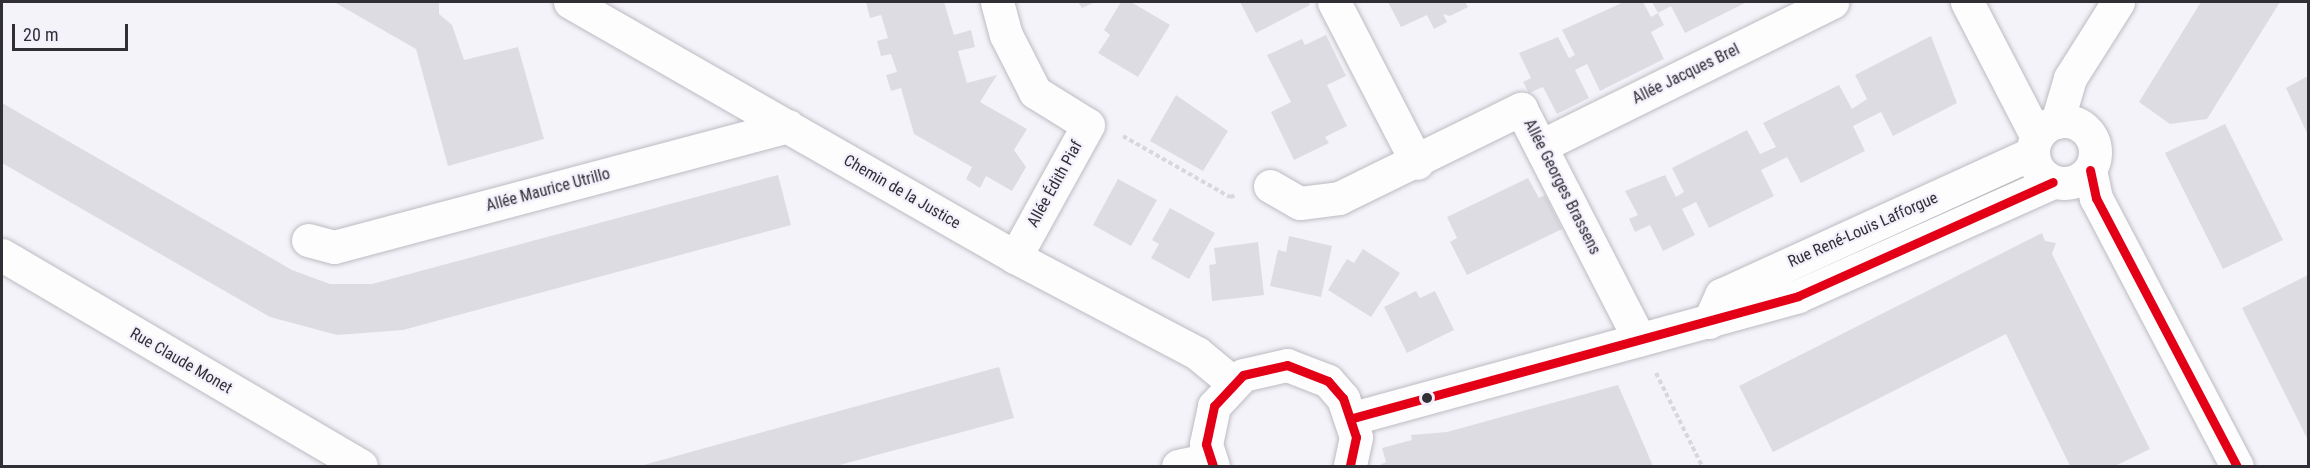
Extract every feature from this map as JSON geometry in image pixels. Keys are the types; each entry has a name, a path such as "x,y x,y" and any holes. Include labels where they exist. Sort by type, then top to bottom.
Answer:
{"street":[{"name":"Chemin de la Justice","path":"570,2 1015,257 1197,353 1232,382"},
{"name":"Allée Édith Piaf","path":"997,2 1006,35 1035,92 1088,125 1015,257"},
{"path":"1334,2 1417,163"},
{"name":"Allée Jacques Brel","path":"1540,146 1832,2"},
{"path":"1967,2 2042,137"},
{"path":"2118,2 2070,78 2042,137 2037,169 2078,183 2236,466"},
{"name":"Allée Georges Brassens","path":"1270,186 1300,203 1340,198 1417,163 1521,109 1639,339"},
{"path":"2042,137 2074,122 2090,134 2096,154 2078,183"},
{"name":"Allée Maurice Utrillo","path":"308,240 334,247 788,126"},
{"name":"Rue René-Louis Lafforgue","path":"1709,322 1721,295 2042,137"},
{"name":"Rue René-Louis Lafforgue","path":"1353,418 1798,296 2078,183"},
{"name":"Rue Claude Monet","path":"2,255 361,466"},
{"path":"1178,466 1212,463 1207,424 1232,382 1264,366 1308,370 1343,398 1353,418 1350,466"}],"path":[{"path":"1088,125 1120,134 1230,197 1270,186"},
{"path":"1639,339 1702,466"}],"building":[{"path":"334,2 439,2 439,14 452,25 464,60 518,47 544,139 448,166 416,49"},
{"path":"866,2 944,2 954,35 971,30 975,47 958,51 967,83 997,75 980,102 1027,129 1014,150 1026,167 1012,191 986,176 980,188 966,179 972,167 914,134 901,88 891,91 886,75 897,72 891,54 881,56 877,41 888,38 881,15 870,18"},
{"path":"1078,2 1095,2 1082,8"},
{"path":"1121,2 1131,2 1170,25 1138,77 1098,53 1110,35 1104,30"},
{"path":"1240,2 1308,2 1310,5 1256,33"},
{"path":"1388,2 1465,2 1468,7 1450,16 1443,14 1447,22 1434,29 1427,15 1401,27"},
{"path":"1624,2 1643,2 1651,17 1658,13 1664,25 1651,32 1664,59 1600,91 1587,64 1575,70 1589,98 1557,114 1543,87 1529,93 1523,82 1531,78 1519,53 1558,37 1569,58 1575,55 1562,30"},
{"path":"1652,2 1747,2 1685,33 1671,6 1658,13"},
{"path":"2201,2 2280,2 2207,119 2170,124 2139,102"},
{"path":"1326,35 1346,76 1327,85 1347,126 1325,137 1329,143 1294,160 1271,112 1291,102 1267,55 1302,39 1305,45"},
{"path":"1931,36 1957,103 1893,136 1881,112 1853,126 1865,151 1801,183 1787,157 1761,170 1774,196 1709,228 1696,202 1682,209 1695,235 1663,251 1650,225 1635,232 1629,219 1638,215 1625,191 1665,175 1676,197 1684,192 1672,168 1747,130 1760,154 1776,147 1763,123 1839,85 1852,109 1867,99 1855,75"},
{"path":"2308,76 2308,135 2286,88"},
{"path":"1176,95 1228,131 1203,171 1150,141"},
{"path":"2,103 292,270 330,284 372,284 778,175 791,225 403,330 337,335 270,317 2,163"},
{"path":"2225,124 2283,240 2223,269 2165,153"},
{"path":"1528,178 1539,198 1545,195 1562,229 1467,275 1450,242 1457,238 1447,217"},
{"path":"1118,179 1157,200 1131,246 1093,225"},
{"path":"1170,208 1215,233 1189,279 1151,258 1159,244 1152,240"},
{"path":"2042,233 2045,241 2056,243 2052,254 2150,449 2115,466 2070,466 2006,334 1773,452 1739,386"},
{"path":"1289,236 1332,246 1321,297 1270,286 1278,250 1286,252"},
{"path":"1258,242 1264,295 1212,301 1209,265 1216,264 1214,248"},
{"path":"1363,249 1400,273 1371,317 1328,290 1347,259 1354,263"},
{"path":"2308,275 2308,440 2242,308"},
{"path":"1416,291 1420,298 1435,291 1454,330 1407,353 1384,307"},
{"path":"999,367 1014,418 836,466 640,466"},
{"path":"1618,385 1653,466 1378,466 1386,462 1382,448 1412,440 1411,435 1447,432"}],"transit line":[{"path":"2090,170 2096,198 2237,466"},
{"path":"1353,418 1798,296 2053,182"},
{"path":"1213,466 1206,444 1214,406 1243,375 1287,365 1328,381 1343,398 1356,437 1350,466"}]}
